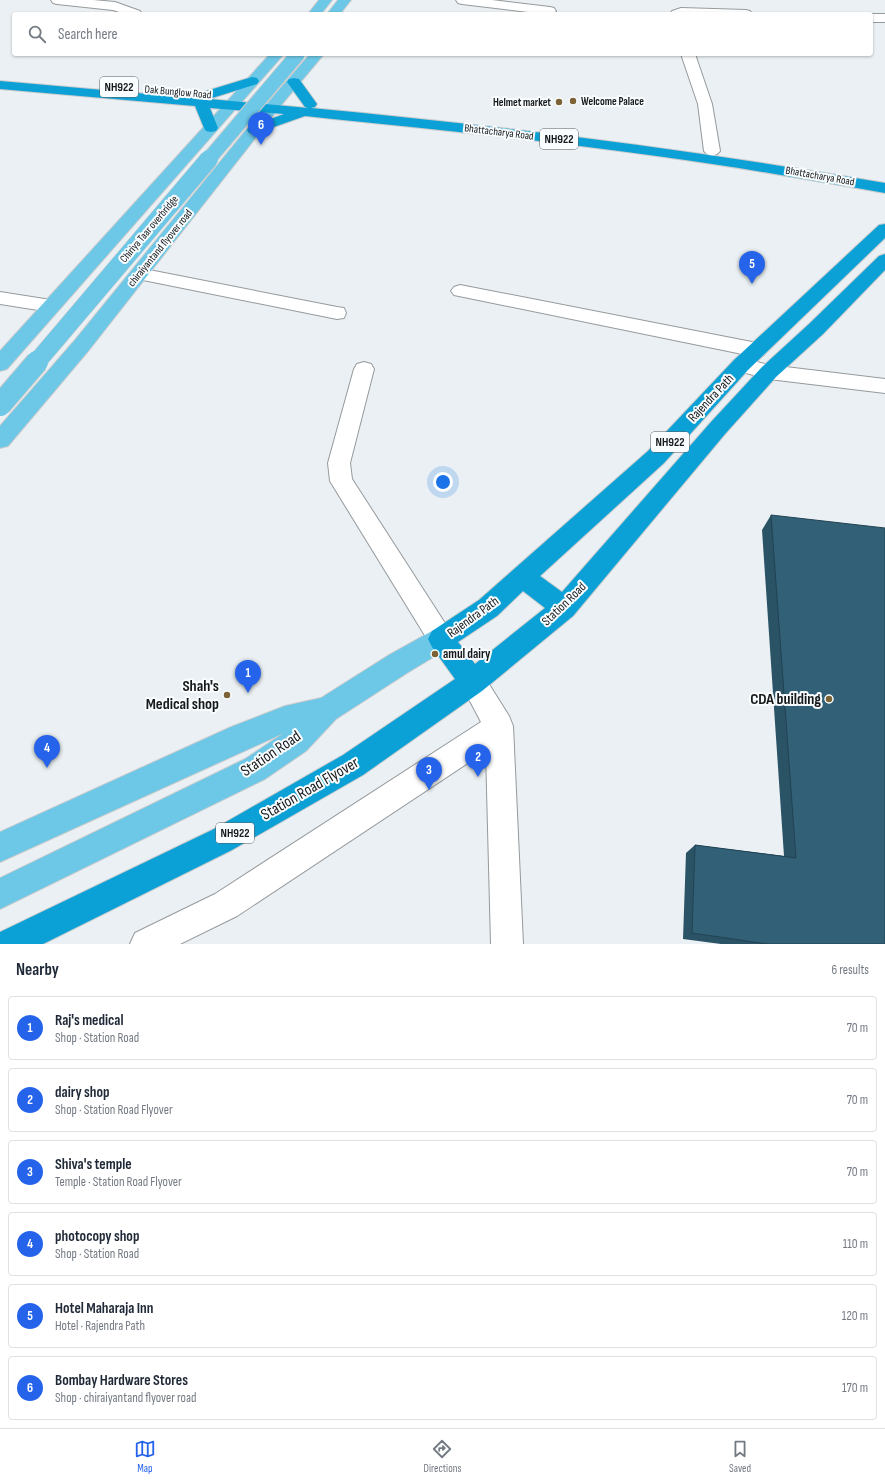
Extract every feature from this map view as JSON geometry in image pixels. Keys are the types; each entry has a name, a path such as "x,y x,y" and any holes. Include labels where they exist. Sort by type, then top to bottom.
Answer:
{"highway":[{"name":"Dak Bunglow Road","path":"0,77 205,99"},
{"path":"211,128 205,99 252,81"},
{"path":"254,130 307,108 294,82"},
{"name":"NH922","path":"0,85 234,101"},
{"name":"Bhattacharya Road","path":"234,101 274,104 637,149 788,171 885,188"},
{"name":"Bhattacharya Road","path":"307,108 576,132 831,168 885,178"},
{"name":"Rajendra Path","path":"441,639 488,608 656,457 741,365 885,229"},
{"name":"Rajendra Path","path":"598,570 718,428 769,372 816,329 885,260"},
{"name":"Station Road","path":"473,682 564,608 598,570"},
{"path":"523,577 564,608"},
{"path":"441,639 473,682"},
{"name":"Station Road Flyover","path":"9,944 222,840 353,765 473,682"}],"main road":[{"path":"316,12 326,0"},
{"path":"337,12 352,5"},
{"path":"0,364 275,56"},
{"name":"Chiriya Taar overbridge","path":"0,405 296,56"},
{"name":"chiraiyantand flyover road","path":"0,440 82,345 274,104 315,56"},
{"path":"326,710 398,664 441,639"},
{"name":"Station Road","path":"0,847 241,737 285,719 326,710"},
{"name":"Station Road","path":"0,894 255,769 296,741 326,710"}],"street":[{"path":"57,0 115,6 131,12"},
{"path":"462,0 550,11"},
{"path":"873,18 885,18"},
{"path":"689,56 705,104 712,151"},
{"path":"139,274 337,313"},
{"path":"460,291 757,350"},
{"path":"0,298 51,306"},
{"path":"741,365 769,372 885,386"},
{"path":"364,369 339,463 341,481 441,639"},
{"path":"473,682 499,726 507,944"},
{"path":"146,944 226,905 499,726"}],"building":[{"name":"CDA building","path":"771,515 885,528 885,944 767,944 692,933 695,845 796,858"}],"place":[{"name":"Welcome Palace","path":"573,101"},
{"name":"Helmet market","path":"559,102"},
{"name":"Bombay Hardware Stores","path":"261,145"},
{"name":"Hotel Maharaja Inn","path":"752,284"},
{"name":"amul dairy","path":"435,654"},
{"name":"Raj's medical","path":"248,693"},
{"name":"Shah's Medical shop","path":"227,695"},
{"name":"CDA building","path":"829,699"},
{"name":"photocopy shop","path":"47,768"},
{"name":"dairy shop","path":"478,777"},
{"name":"Shiva's temple","path":"429,790"}]}
